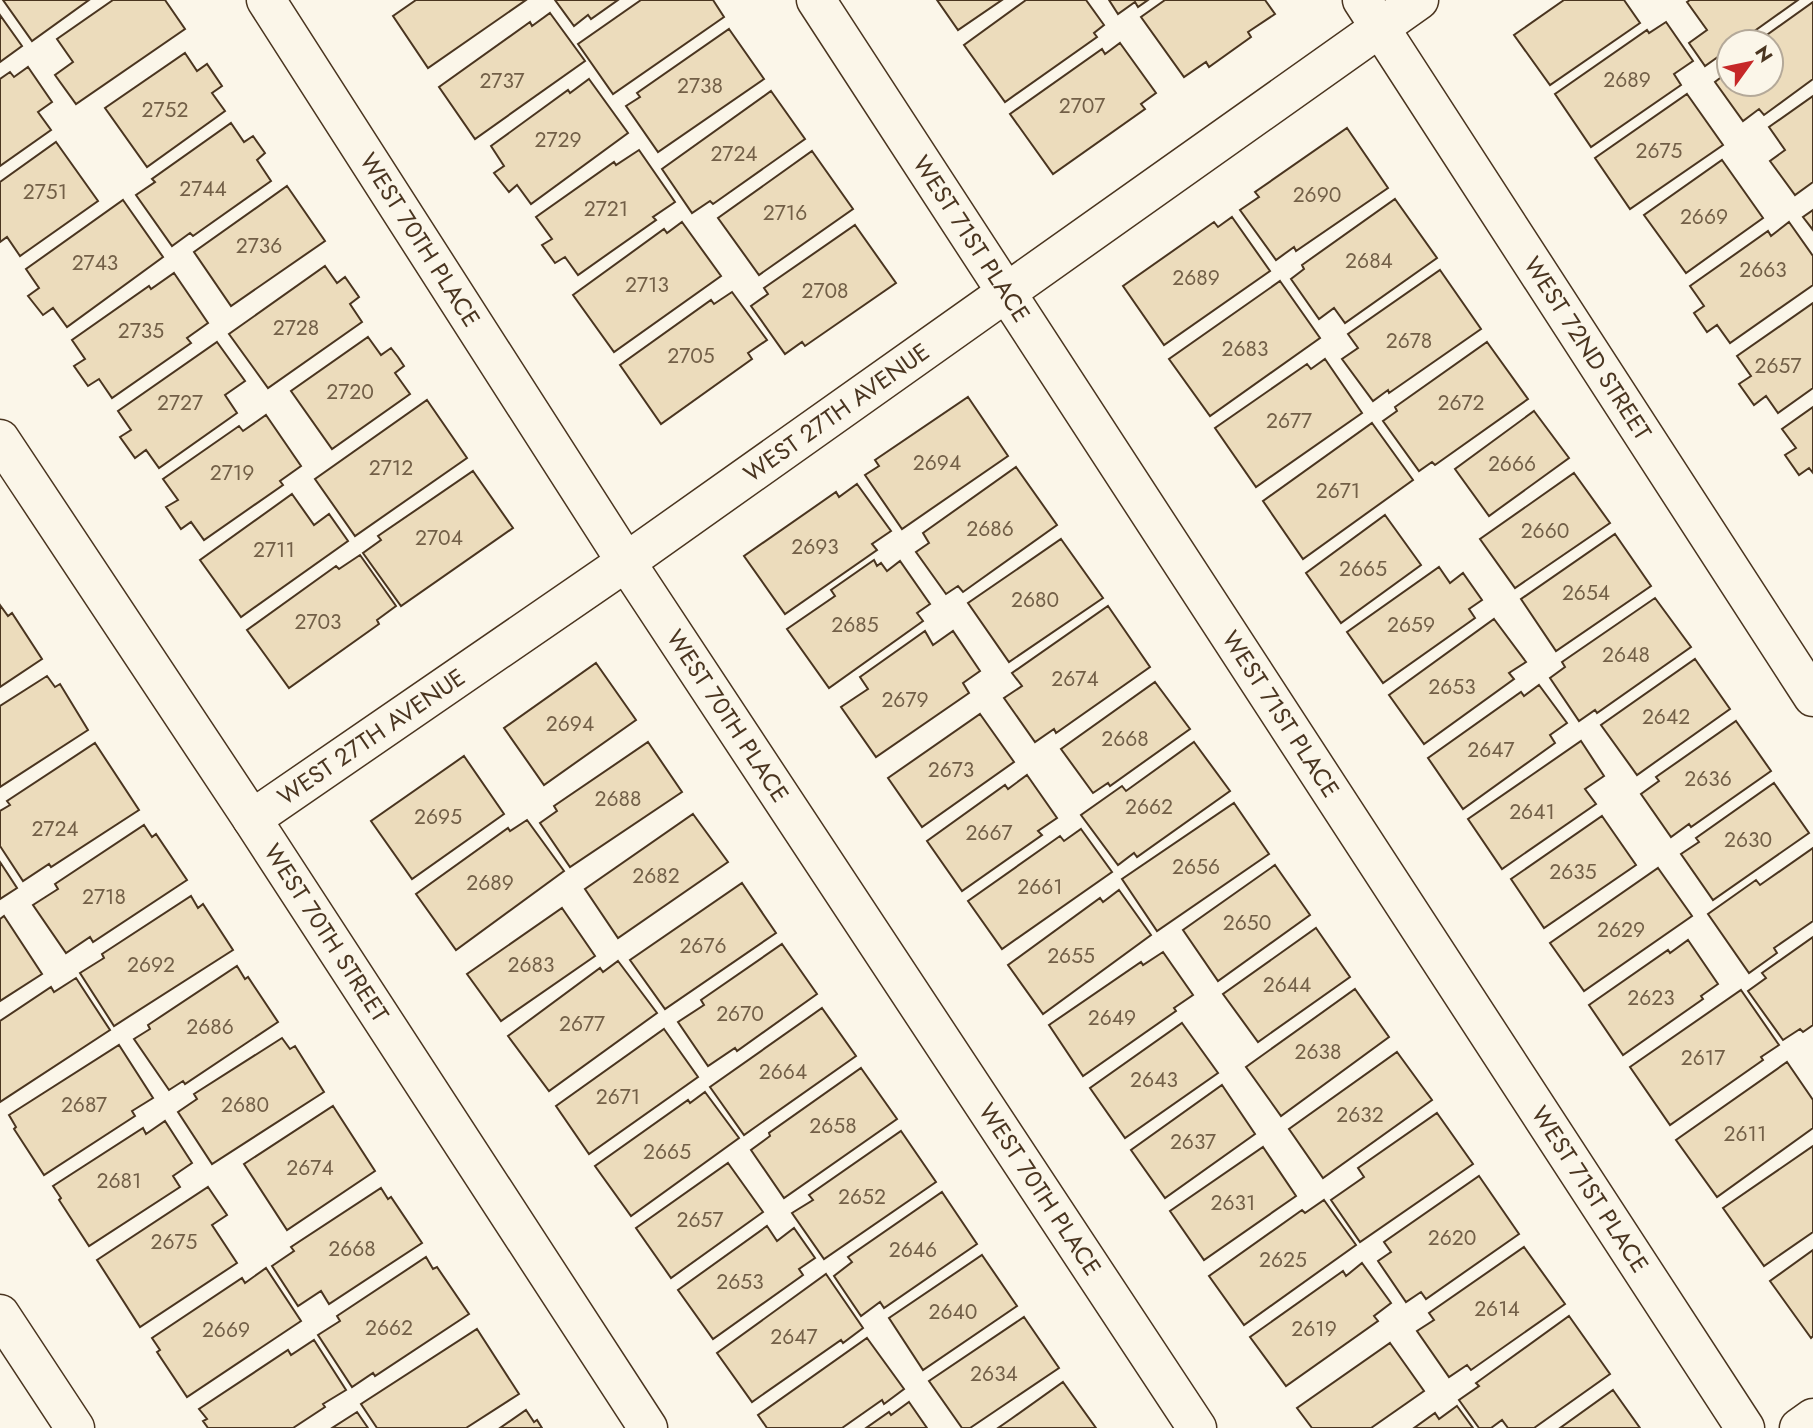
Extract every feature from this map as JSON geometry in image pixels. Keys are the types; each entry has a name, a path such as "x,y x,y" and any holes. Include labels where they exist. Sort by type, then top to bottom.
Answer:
{"street":[{"name":"WEST 70TH PLACE","path":"266,0 625,562 1197,1428"},
{"name":"WEST 71ST PLACE","path":"816,0 1745,1428"},
{"name":"WEST 27TH AVENUE","path":"252,819 625,562 1006,292 1371,14 1419,0"},
{"name":"WEST 72ND STREET","path":"1371,14 1813,697"},
{"name":"WEST 70TH STREET","path":"0,439 252,819 648,1428"},
{"path":"0,1314 75,1428"},
{"path":"1799,1428 1813,1418"}],"building":[{"path":"3,0 89,0 32,41"},
{"path":"113,0 165,0 185,29 76,104 55,75 73,62 57,39"},
{"path":"416,0 526,0 428,68 393,16"},
{"path":"555,0 618,0 591,19 588,15 574,26"},
{"path":"641,0 713,0 724,17 613,94 578,44"},
{"path":"937,0 1002,0 958,30"},
{"path":"1026,0 1086,0 1104,25 1094,33 1097,37 1005,102 964,45"},
{"path":"1109,0 1148,0 1138,7 1135,2 1118,14"},
{"path":"1165,0 1265,0 1275,14 1248,32 1251,37 1209,67 1206,62 1184,77 1141,17"},
{"path":"1564,0 1624,0 1640,23 1550,85 1514,35"},
{"path":"1798,0 1759,28 1715,28 1715,59 1705,66 1689,43 1707,30 1687,2"},
{"path":"1813,2 1813,79 1764,115 1759,109 1743,121 1726,98 1785,98 1785,28 1777,28"},
{"path":"550,13 585,61 475,139 439,87 530,22 532,26"},
{"path":"0,15 22,46 0,62"},
{"path":"1666,22 1693,61 1674,74 1681,85 1591,147 1555,94 1647,30 1649,33"},
{"path":"729,29 764,79 658,152 626,106 640,97 637,93"},
{"path":"1120,43 1156,93 1141,104 1145,109 1053,174 1010,114 1102,49 1105,54"},
{"path":"185,53 197,71 207,64 222,86 212,93 225,111 147,167 105,108"},
{"path":"28,67 52,102 38,112 51,130 0,166 0,79 10,72 14,77"},
{"path":"589,79 628,133 531,204 517,185 509,192 494,173 504,166 491,146 568,90 570,93"},
{"path":"771,91 805,139 713,204 710,201 692,213 662,169"},
{"path":"1687,94 1723,145 1630,209 1595,158"},
{"path":"1813,96 1813,182 1795,195 1770,161 1785,150 1769,127"},
{"path":"231,123 244,142 253,136 265,153 257,160 271,181 193,236 190,233 172,246 136,195 155,182 152,179"},
{"path":"1347,128 1388,188 1296,251 1294,247 1276,260 1240,210 1259,197 1255,192"},
{"path":"56,142 98,201 20,256 7,237 0,242 0,182"},
{"path":"639,150 675,202 653,217 656,220 578,275 565,257 555,263 542,245 552,239 536,217 614,162 616,165"},
{"path":"812,151 853,209 759,275 718,218"},
{"path":"1722,160 1763,218 1686,273 1644,215"},
{"path":"287,186 325,241 231,306 194,252"},
{"path":"1395,199 1437,258 1345,323 1334,308 1319,319 1291,279 1304,269 1302,265"},
{"path":"123,200 163,257 67,327 53,308 43,315 28,296 39,288 26,269"},
{"path":"1813,210 1813,230 1803,217"},
{"path":"1232,217 1270,271 1164,345 1123,286 1214,222 1218,227"},
{"path":"682,222 721,276 614,352 573,295 664,229 667,233"},
{"path":"1789,222 1813,256 1813,285 1730,343 1717,325 1707,332 1694,313 1704,306 1690,286 1768,231 1771,236"},
{"path":"855,225 896,283 805,346 802,342 785,354 751,306 768,294 764,288"},
{"path":"325,266 337,283 345,277 359,297 350,304 362,322 268,388 229,334"},
{"path":"1440,270 1481,329 1389,393 1388,390 1373,401 1342,359 1358,348 1348,334"},
{"path":"174,273 208,323 187,338 191,343 112,398 99,379 88,386 74,366 85,359 72,340 149,286 151,289"},
{"path":"1280,281 1320,338 1210,416 1169,359"},
{"path":"732,292 767,340 748,353 752,359 661,424 620,365 711,300 714,304"},
{"path":"1813,303 1813,388 1778,413 1766,396 1754,405 1739,384 1751,376 1737,356"},
{"path":"368,337 381,355 391,348 398,357 404,366 395,373 410,394 332,449 291,391"},
{"path":"217,342 245,381 225,395 237,413 159,468 146,450 135,458 120,437 131,430 118,411"},
{"path":"1487,342 1528,399 1435,465 1432,462 1419,471 1383,421 1397,411 1395,407"},
{"path":"1325,359 1362,413 1256,487 1215,428 1307,364 1311,369"},
{"path":"968,397 1008,456 902,529 865,475 879,466 875,460"},
{"path":"427,400 467,458 355,536 315,479"},
{"path":"1813,407 1813,473 1809,468 1799,475 1785,455 1796,448 1782,429"},
{"path":"1534,411 1569,458 1489,516 1455,469"},
{"path":"266,415 301,466 280,481 283,485 204,540 191,522 181,529 166,507 178,500 163,479 239,426 243,431"},
{"path":"1372,423 1413,480 1303,559 1263,501"},
{"path":"1016,467 1057,525 963,592 958,586 946,594 916,552 929,543 923,533"},
{"path":"473,471 513,528 401,606 363,553 381,540 378,536"},
{"path":"1574,473 1610,523 1515,588 1480,539"},
{"path":"857,484 891,531 872,544 877,550 785,614 744,556 836,492 839,497"},
{"path":"292,494 314,525 329,514 348,541 241,617 200,560"},
{"path":"1385,515 1421,565 1341,623 1306,573"},
{"path":"1615,534 1651,586 1556,651 1521,599"},
{"path":"1061,539 1103,598 1009,662 968,603"},
{"path":"360,555 396,606 377,620 379,624 289,688 247,630 336,566 339,569"},
{"path":"874,560 877,566 881,563 887,571 900,561 930,604 917,613 923,621 829,688 787,629 835,596 831,590"},
{"path":"1439,567 1450,583 1463,573 1482,600 1469,609 1475,618 1383,683 1347,632"},
{"path":"1655,598 1691,647 1597,713 1595,710 1579,721 1550,678 1565,667 1562,662"},
{"path":"0,605 8,616 12,613 42,659 0,687"},
{"path":"1108,606 1150,667 1056,733 1054,729 1035,742 1004,698 1022,686 1012,673"},
{"path":"1494,619 1526,662 1509,673 1514,679 1424,744 1389,695"},
{"path":"925,631 933,645 953,631 980,671 963,683 969,693 876,757 841,707 868,689 860,677"},
{"path":"1695,659 1730,709 1637,775 1601,725"},
{"path":"596,663 636,720 544,785 504,728"},
{"path":"47,676 55,687 60,684 88,730 0,787 0,706"},
{"path":"1155,682 1190,729 1110,786 1108,783 1093,793 1061,749"},
{"path":"1539,685 1567,723 1550,735 1555,743 1463,809 1428,758 1521,692 1524,696"},
{"path":"980,714 1014,762 922,827 888,778"},
{"path":"1736,721 1771,771 1691,827 1689,824 1671,837 1641,794 1659,781 1656,777"},
{"path":"1581,741 1604,776 1585,789 1596,804 1502,869 1468,819"},
{"path":"648,742 682,792 570,867 540,823 557,811 554,806"},
{"path":"1194,742 1230,791 1137,857 1134,853 1118,865 1081,815 1122,786 1126,791"},
{"path":"95,743 139,810 51,867 49,864 23,881 0,846 0,811 10,805 7,801"},
{"path":"464,756 504,814 412,879 371,821"},
{"path":"1027,775 1057,818 1038,831 1042,835 962,891 927,841 1005,785 1008,789"},
{"path":"1774,783 1809,833 1713,900 1681,854 1699,842 1696,838"},
{"path":"1234,803 1269,854 1157,931 1122,879"},
{"path":"693,814 728,862 618,938 585,889"},
{"path":"1602,816 1636,865 1544,928 1511,879"},
{"path":"527,820 564,871 456,950 416,894 508,828 510,831"},
{"path":"144,825 152,837 156,834 187,880 93,942 90,937 66,953 33,905 58,889 55,884"},
{"path":"1081,829 1112,872 1002,949 968,901 1060,836 1064,841"},
{"path":"1813,848 1813,921 1774,948 1777,953 1749,973 1708,914 1756,880 1760,885"},
{"path":"0,862 17,888 0,899"},
{"path":"1275,865 1310,915 1218,981 1183,930"},
{"path":"1658,868 1692,916 1584,991 1550,943"},
{"path":"742,883 776,933 665,1009 630,960"},
{"path":"1119,890 1151,935 1043,1014 1008,965 1100,898 1103,902"},
{"path":"191,896 198,908 203,904 233,950 114,1026 80,973 104,958 102,954"},
{"path":"562,908 595,956 501,1021 467,974"},
{"path":"4,916 42,974 0,1001 0,919"},
{"path":"1316,928 1350,977 1258,1042 1223,994"},
{"path":"1813,937 1813,1025 1803,1032 1800,1029 1783,1040 1748,991 1766,978 1762,973"},
{"path":"1688,940 1718,984 1701,996 1703,999 1623,1055 1589,1005 1668,950 1670,953"},
{"path":"782,944 817,994 737,1051 735,1048 708,1066 678,1022 704,1005 701,1000"},
{"path":"1163,952 1193,995 1174,1008 1176,1011 1083,1076 1049,1025 1141,962 1143,965"},
{"path":"618,961 657,1013 549,1091 508,1036 600,968 603,972"},
{"path":"237,966 245,979 248,977 278,1022 185,1084 183,1081 169,1090 134,1039 150,1029 148,1025"},
{"path":"76,978 110,1030 0,1102 0,1021 51,987 54,992"},
{"path":"1355,989 1389,1037 1281,1116 1246,1067"},
{"path":"1741,990 1779,1045 1761,1057 1763,1060 1670,1125 1630,1067"},
{"path":"822,1008 856,1056 744,1135 710,1087"},
{"path":"1182,1023 1218,1073 1125,1138 1090,1088"},
{"path":"664,1029 698,1077 589,1154 556,1106"},
{"path":"282,1038 290,1049 295,1046 324,1092 212,1164 178,1112 197,1099 194,1094"},
{"path":"119,1045 153,1098 132,1111 135,1116 44,1175 14,1129 16,1127 9,1115"},
{"path":"1397,1052 1432,1100 1323,1178 1289,1129"},
{"path":"1787,1062 1813,1100 1813,1128 1717,1197 1676,1140"},
{"path":"861,1068 897,1119 784,1198 751,1150 770,1136 769,1133"},
{"path":"1222,1085 1255,1134 1165,1198 1131,1150"},
{"path":"705,1092 739,1138 631,1216 595,1166 688,1100 690,1103"},
{"path":"333,1106 375,1171 287,1230 244,1164"},
{"path":"1437,1113 1473,1164 1360,1242 1331,1200 1364,1177 1358,1168"},
{"path":"165,1121 192,1163 173,1176 180,1187 89,1246 53,1186 143,1128 146,1134"},
{"path":"901,1131 936,1182 824,1259 792,1213 813,1200 809,1195"},
{"path":"1813,1146 1813,1232 1764,1266 1723,1208"},
{"path":"1263,1147 1296,1196 1204,1260 1170,1211"},
{"path":"728,1163 763,1212 671,1278 636,1228"},
{"path":"1479,1176 1519,1234 1426,1299 1421,1292 1406,1302 1378,1261 1391,1252 1384,1242"},
{"path":"208,1187 227,1215 212,1225 237,1263 140,1327 97,1260"},
{"path":"381,1188 388,1199 391,1197 422,1243 329,1304 321,1291 298,1306 272,1266 294,1251 291,1247"},
{"path":"942,1192 977,1244 884,1308 880,1302 861,1316 834,1276 852,1262 848,1257"},
{"path":"1324,1200 1356,1245 1244,1325 1209,1276 1302,1210 1305,1213"},
{"path":"767,1226 777,1241 794,1228 815,1258 799,1269 803,1275 713,1339 678,1290"},
{"path":"1524,1247 1565,1304 1471,1370 1467,1365 1449,1377 1417,1331 1434,1320 1429,1313"},
{"path":"1813,1250 1813,1336 1811,1338 1770,1281"},
{"path":"982,1255 1017,1306 923,1370 889,1318"},
{"path":"426,1257 433,1269 437,1267 469,1314 375,1376 373,1373 352,1387 318,1335 340,1321 337,1316"},
{"path":"1362,1263 1391,1303 1374,1316 1378,1321 1286,1386 1250,1337 1343,1271 1346,1276"},
{"path":"266,1268 301,1321 187,1397 157,1352 160,1350 152,1338 242,1278 245,1283"},
{"path":"826,1274 863,1328 843,1343 841,1340 752,1402 717,1353"},
{"path":"1569,1316 1610,1374 1534,1428 1508,1428 1502,1420 1491,1428 1479,1428 1459,1400 1479,1386 1476,1383"},
{"path":"1024,1317 1059,1368 970,1428 962,1428 929,1381"},
{"path":"477,1329 519,1394 466,1428 377,1428 361,1404"},
{"path":"867,1338 904,1389 884,1404 882,1400 842,1428 767,1428 758,1415"},
{"path":"314,1340 346,1390 293,1428 208,1428 203,1421 207,1419 199,1409 288,1350 291,1355"},
{"path":"1390,1343 1424,1391 1371,1428 1312,1428 1297,1408"},
{"path":"1063,1382 1096,1428 998,1428 1011,1419"},
{"path":"1613,1390 1640,1428 1560,1428"},
{"path":"909,1402 927,1428 866,1428 889,1412 891,1415"},
{"path":"1457,1406 1473,1428 1414,1428 1435,1413 1439,1419"},
{"path":"526,1410 542,1428 500,1428"},
{"path":"357,1412 368,1428 332,1428"}]}
